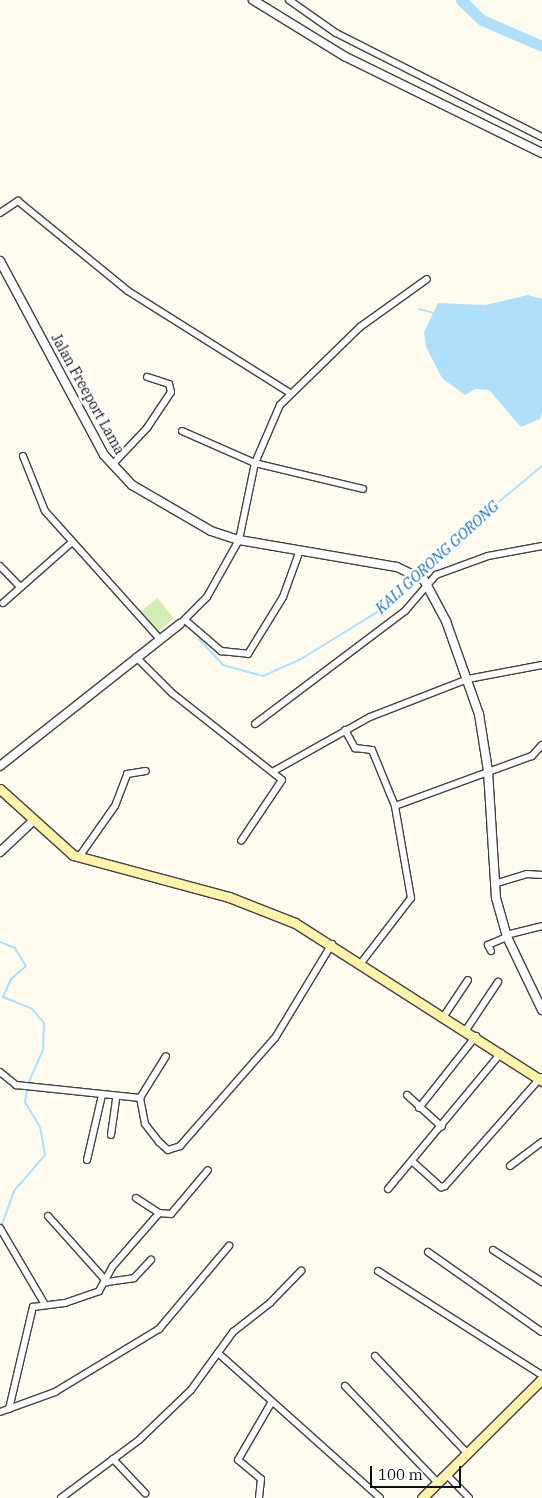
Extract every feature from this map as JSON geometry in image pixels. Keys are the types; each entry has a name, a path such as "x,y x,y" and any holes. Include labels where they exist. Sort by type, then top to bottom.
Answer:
{"main road":[{"path":"0,788 32,822 79,857 229,897 295,923 332,944 541,1078"},
{"path":"422,1498 542,1379"}],"street":[{"path":"253,0 344,56 542,153"},
{"path":"289,0 336,33 542,137"},
{"path":"1,212 11,203 18,201 140,299 288,396"},
{"name":"Jalan Freeport Lama","path":"0,261 112,465 157,502 239,540 412,572 426,583"},
{"path":"0,766 136,657 183,622 206,597 239,540 255,463 280,405 360,327 427,279"},
{"path":"112,465 147,428 171,392 169,384 147,377"},
{"path":"182,431 255,463 363,489"},
{"path":"23,456 40,503 71,543 160,639"},
{"path":"3,603 71,543"},
{"path":"255,724 405,611 426,583 440,573 488,556 542,546"},
{"path":"183,622 221,651 248,654 283,597 300,550"},
{"path":"0,566 20,587"},
{"path":"426,583 468,679 488,771 494,884 506,936 542,1010"},
{"path":"136,657 172,693 274,771 283,784 254,818 241,841"},
{"path":"274,771 345,730 468,679 542,665"},
{"path":"345,730 355,748 372,750 395,806 411,898 361,963"},
{"path":"395,806 541,749"},
{"path":"79,857 115,806 127,774 146,771"},
{"path":"0,852 32,822"},
{"path":"494,884 527,874 542,875"},
{"path":"491,952 488,945 506,936 542,926"},
{"path":"166,1056 140,1098 145,1124 168,1150 180,1146 275,1038 332,944"},
{"path":"444,1016 468,980"},
{"path":"466,1030 498,982"},
{"path":"420,1108 476,1036"},
{"path":"388,1189 442,1127 502,1053"},
{"path":"0,1072 24,1086 116,1098 140,1098"},
{"path":"412,1162 443,1187 541,1078"},
{"path":"407,1095 442,1127"},
{"path":"87,1160 102,1096"},
{"path":"111,1135 116,1098"},
{"path":"510,1166 542,1142"},
{"path":"136,1198 158,1213 171,1214 208,1170"},
{"path":"107,1282 113,1266 158,1213"},
{"path":"48,1216 107,1282"},
{"path":"0,1228 44,1303"},
{"path":"0,1412 55,1392 159,1329 229,1246"},
{"path":"493,1250 542,1282"},
{"path":"428,1252 542,1332"},
{"path":"9,1408 31,1311 44,1303 78,1299 107,1282 134,1278 151,1260"},
{"path":"60,1498 113,1459 179,1402 218,1354 233,1332 270,1304 301,1271"},
{"path":"378,1271 542,1375"},
{"path":"218,1354 380,1498"},
{"path":"375,1356 467,1453"},
{"path":"345,1386 437,1482"},
{"path":"259,1498 261,1479 238,1460 271,1403"},
{"path":"113,1459 144,1493"},
{"path":"446,1474 469,1498"}],"green space":[{"path":"157,598 174,618 156,633 139,613"}],"water":[{"path":"528,295 542,299 542,412 540,419 521,427 489,390 475,389 465,395 442,378 426,347 424,332 438,303 485,305"}],"waterway":[{"path":"461,0 482,20 542,46"},
{"path":"419,309 434,313"},
{"name":"KALI GORONG GORONG","path":"420,576 442,549 542,466"},
{"name":"KALI GORONG GORONG","path":"199,639 223,665 263,676 301,659 384,608 416,579"},
{"path":"0,942 15,948 26,966 11,979 3,997 32,1009 44,1023 43,1050 28,1084"},
{"path":"1,1227 14,1191 45,1155 40,1127 25,1102 27,1089"}]}
